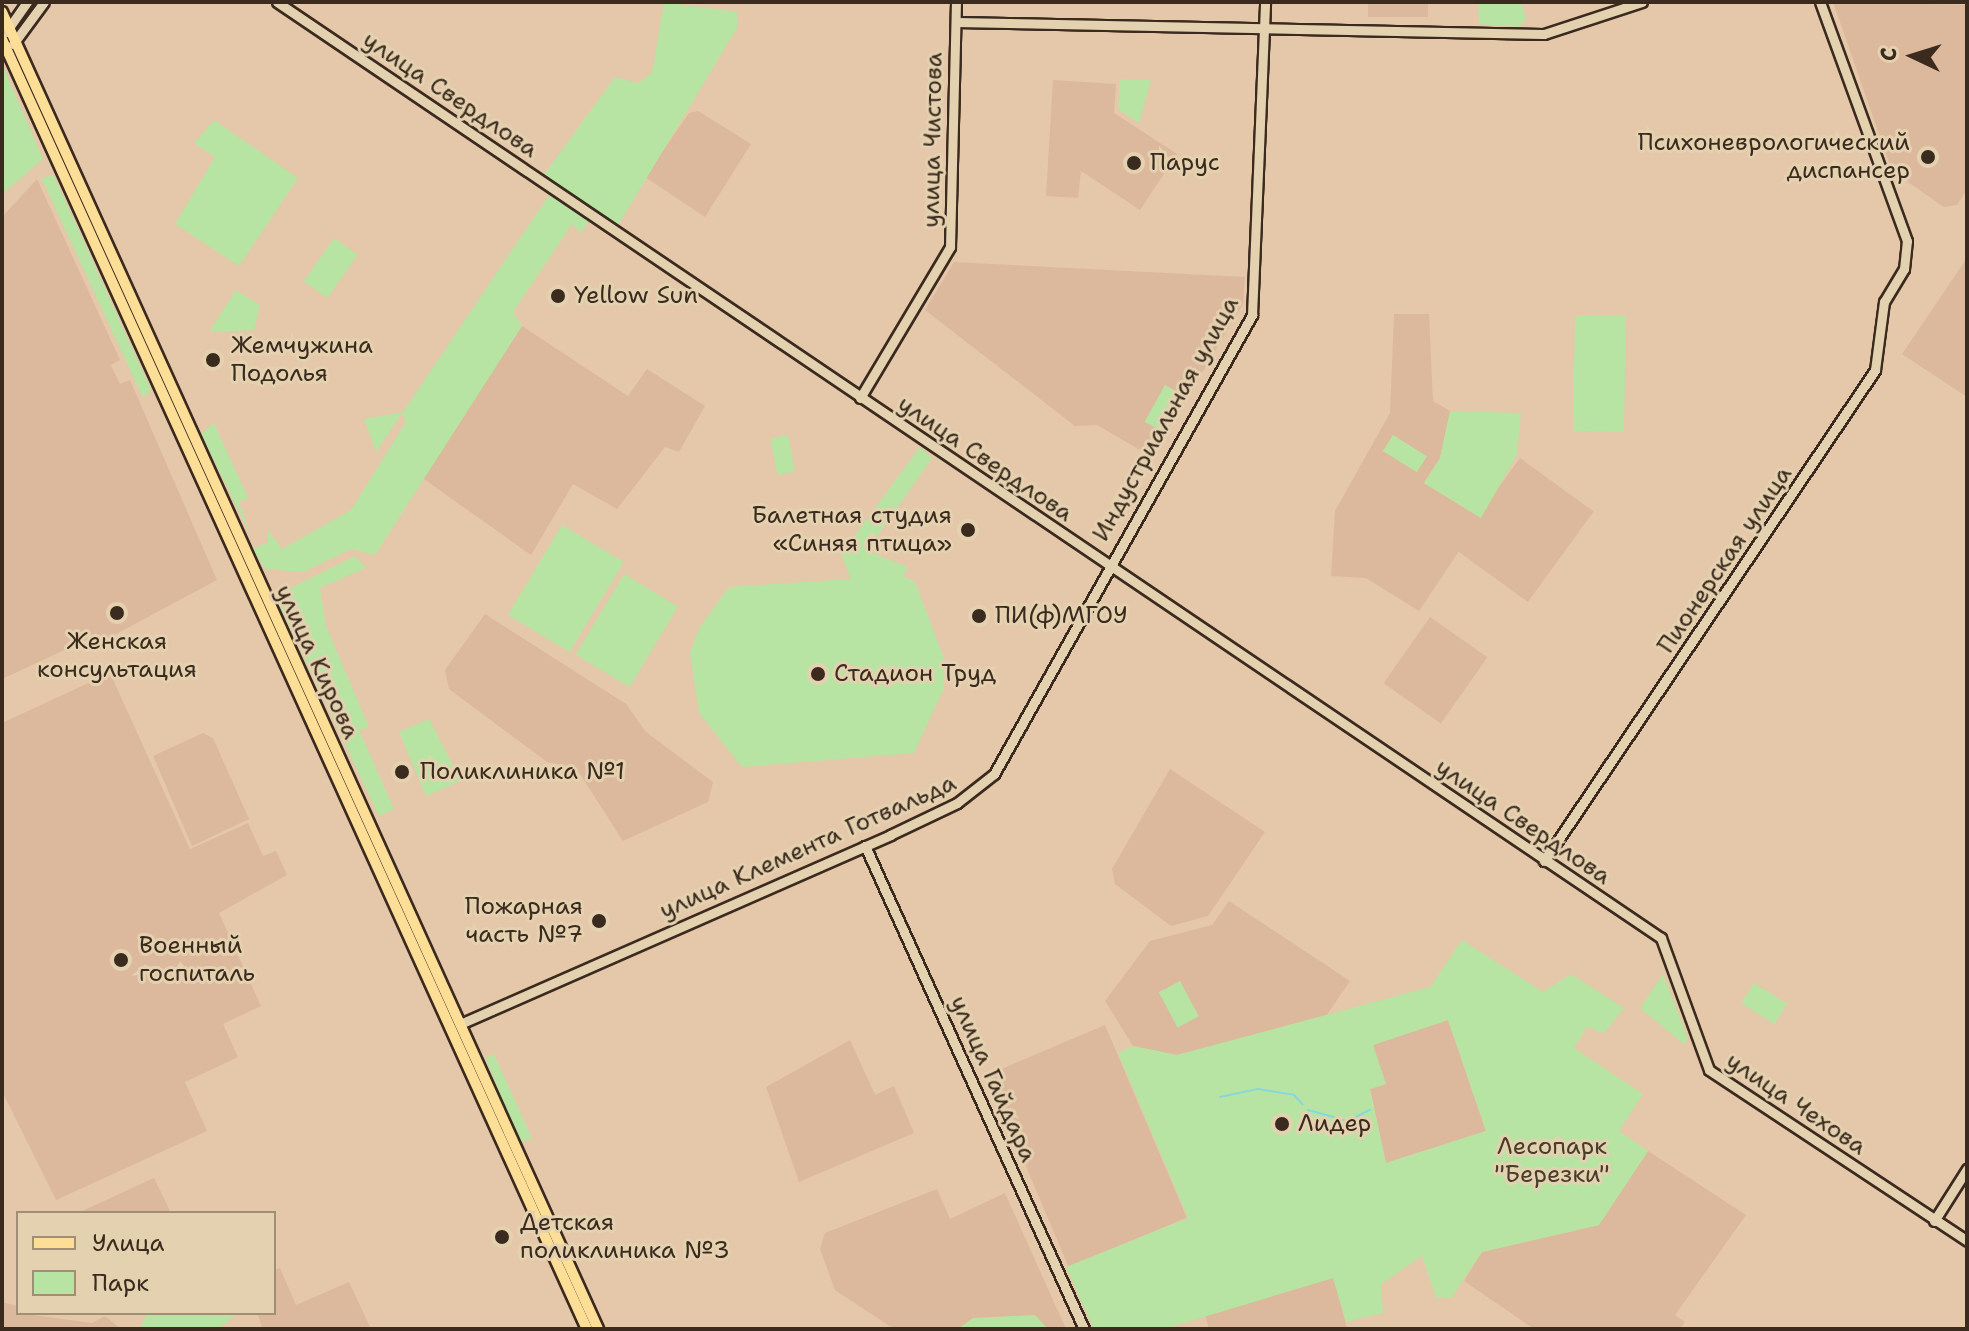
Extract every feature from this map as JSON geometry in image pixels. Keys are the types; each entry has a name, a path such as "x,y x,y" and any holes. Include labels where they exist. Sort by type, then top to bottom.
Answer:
{"main road":[{"name":"улица Кирова","path":"2,12 9,27 7,42 54,156 120,290"},
{"name":"улица Кирова","path":"7,42 63,149 120,290 587,1329"},
{"path":"54,156 63,149"},
{"name":"улица Кирова","path":"167,395 460,1024 598,1329"}],"street":[{"path":"9,27 27,2"},
{"path":"7,42 44,2"},
{"name":"улица Свердлова","path":"277,2 1107,567 1661,938 1668,951"},
{"name":"улица Чистова","path":"860,398 950,247 956,2"},
{"name":"Индустриальная улица","path":"1107,567 1252,315 1265,2"},
{"path":"956,22 1544,34 1642,2"},
{"name":"Пионерская улица","path":"1544,861 1873,376 1884,302 1904,269 1907,241 1820,2"},
{"name":"улица Клемента Готвальда","path":"460,1024 957,803 994,774 1107,567"},
{"name":"улица Гайдара","path":"865,846 1084,1329"},
{"name":"улица Чехова","path":"1668,951 1709,1070 1967,1241"},
{"path":"1934,1221 1967,1169"}],"shaded area":[{"path":"1368,2 1428,2 1428,17 1368,17"},
{"path":"1833,2 1967,5 1967,189 1957,205 1944,207 1892,171"},
{"path":"1053,80 1116,84 1114,113 1177,154 1140,210 1081,171 1078,198 1046,196"},
{"path":"698,111 751,144 705,217 645,177 689,113"},
{"path":"37,179 120,360 111,365 120,384 130,380 217,580 90,648 86,640 2,679 2,217"},
{"path":"1967,258 1967,397 1902,354"},
{"path":"954,262 1245,277 1243,304 1152,457 1097,425 1075,426 925,310"},
{"path":"1394,314 1429,314 1433,401 1450,411 1440,458 1424,483 1481,518 1419,611 1366,578 1331,576 1335,511 1390,413"},
{"path":"522,326 628,396 647,369 705,406 679,452 665,447 617,509 573,484 531,555 421,477"},
{"path":"1520,458 1594,511 1528,602 1454,549"},
{"path":"485,614 626,704 646,732 713,782 708,802 623,841 576,768 547,762 449,689 445,670"},
{"path":"1430,617 1487,657 1441,724 1384,683"},
{"name":"Военный госпиталь","path":"110,673 190,849 248,823 263,856 276,851 287,875 219,913 261,1006 223,1024 238,1057 185,1082 207,1131 56,1200 2,1091 2,723"},
{"path":"203,733 213,738 249,819 192,846 153,756"},
{"path":"1170,769 1265,832 1208,916 1171,926 1115,884 1112,869"},
{"path":"1229,901 1350,981 1324,1019 1176,1055 1133,1046 1105,1001 1150,941 1212,925"},
{"path":"1448,1020 1486,1131 1386,1163 1370,1089 1386,1084 1372,1045"},
{"path":"1105,1025 1187,1217 1069,1267 987,1075"},
{"path":"850,1040 875,1095 894,1086 914,1133 799,1182 766,1087"},
{"path":"1648,1151 1746,1215 1675,1315 1685,1322 1679,1329 1534,1329 1464,1281 1482,1252 1599,1225"},
{"path":"154,1178 170,1211 82,1211"},
{"path":"937,1189 950,1219 1005,1193 1066,1329 894,1329 835,1290 820,1249 825,1233"},
{"path":"280,1268 296,1305 349,1282 371,1329 263,1329 258,1315 276,1315 276,1269"},
{"path":"1334,1278 1347,1329 1209,1329 1205,1314"},
{"path":"2,1302 16,1306 16,1315 92,1323 105,1316 121,1329 2,1329"}],"green space":[{"path":"664,2 737,12 737,28 617,227 543,176 615,77 638,83 652,73"},
{"path":"1478,2 1521,2 1526,18 1520,27 1479,24"},
{"path":"2,64 43,159 2,194"},
{"path":"1120,79 1151,80 1139,123 1118,109"},
{"path":"214,120 298,178 239,266 175,224 215,157 194,143"},
{"path":"54,176 151,390 143,398 41,177"},
{"path":"551,192 589,221 581,233 572,224 513,312 522,326 375,555 351,549 303,572 265,569 253,549 268,542 267,529 282,549 351,510 406,422 402,413 376,452 364,419 403,412"},
{"path":"334,238 358,255 327,298 304,281"},
{"path":"236,290 260,305 254,330 209,332"},
{"path":"1575,315 1626,316 1624,432 1573,431"},
{"path":"1165,385 1183,395 1163,432 1145,422"},
{"path":"1450,411 1521,413 1517,455 1481,518 1424,483 1440,458"},
{"path":"214,423 248,498 239,502 250,534 201,434"},
{"path":"788,435 795,471 777,475 770,438"},
{"path":"1393,435 1427,456 1417,472 1383,451"},
{"name":"Стадион Труд","path":"920,447 932,458 867,551 908,567 903,576 915,582 945,661 944,688 914,753 742,767 699,713 690,653 699,628 729,587 851,579 841,554"},
{"path":"562,525 624,562 570,652 508,615"},
{"path":"355,556 366,568 320,588 326,626 369,727 359,730 394,809 379,816 275,596"},
{"path":"624,574 678,606 630,687 576,655"},
{"path":"429,719 461,781 426,796 399,732"},
{"name":"Лесопарк \"Березки\"","path":"1462,940 1543,992 1571,974 1624,1008 1604,1033 1587,1027 1574,1048 1643,1094 1619,1131 1648,1151 1599,1225 1482,1252 1451,1298 1436,1298 1422,1256 1381,1284 1383,1313 1346,1322 1333,1278 1164,1329 1094,1329 1066,1267 1188,1218 1118,1053 1133,1046 1177,1055 1430,987","holes":["1448,1020 1486,1131 1386,1163 1370,1089 1386,1084 1373,1045"]},
{"path":"1663,974 1688,1039 1684,1044 1640,1008"},
{"path":"1180,981 1199,1016 1178,1028 1159,992"},
{"path":"1754,983 1787,1004 1774,1024 1741,1003"},
{"path":"479,1042 486,1058 494,1054 532,1138 520,1143"},
{"path":"147,1315 236,1315 218,1329 139,1329"},
{"path":"1035,1315 1048,1329 958,1329 973,1318"}],"waterway":[{"path":"1220,1097 1258,1089 1294,1095 1303,1105"},
{"path":"1308,1110 1348,1121 1370,1110"}],"place":[{"name":"Психоневрологический диспансер","path":"1928,157"},
{"name":"Парус","path":"1134,163"},
{"name":"Yellow Sun","path":"558,296"},
{"name":"Жемчужина Подолья","path":"213,360"},
{"name":"Балетная студия «Синяя птица»","path":"968,530"},
{"name":"Женская консультация","path":"117,613"},
{"name":"ПИ(ф)МГОУ","path":"979,616"},
{"name":"Стадион Труд","path":"818,674"},
{"name":"Поликлиника №1","path":"402,772"},
{"name":"Пожарная часть №7","path":"599,921"},
{"name":"Военный госпиталь","path":"121,960"},
{"name":"Лидер","path":"1282,1124"},
{"name":"Детская поликлиника №3","path":"502,1237"}]}
